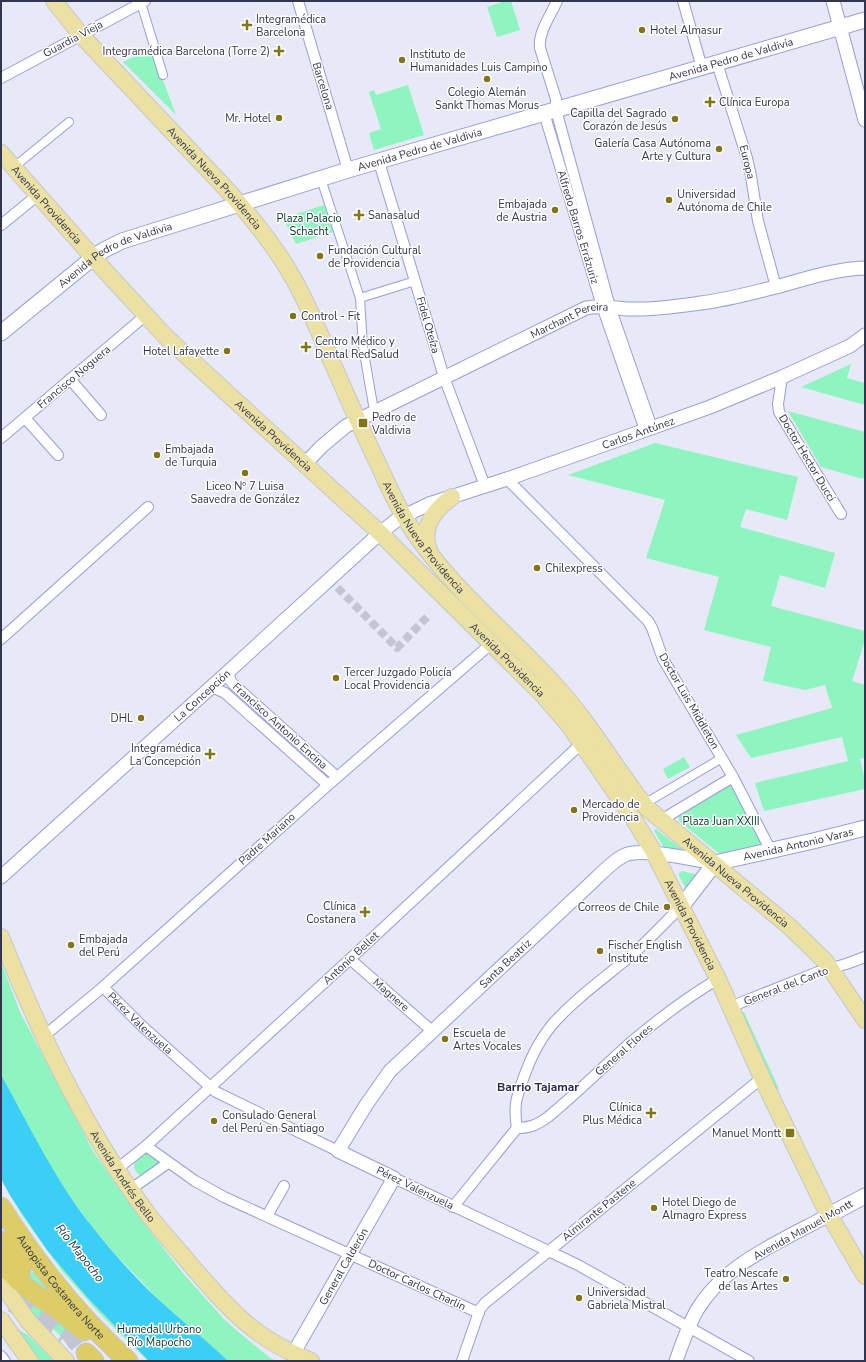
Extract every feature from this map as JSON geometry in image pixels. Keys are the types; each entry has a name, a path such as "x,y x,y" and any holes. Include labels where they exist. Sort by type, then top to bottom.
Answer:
{"highway":[{"name":"Autopista Costanera Norte","path":"1,1207 31,1252 64,1294 105,1339 128,1361"},
{"name":"Autopista Costanera Norte","path":"1,1241 22,1272"},
{"path":"1,1261 11,1274 26,1288 58,1310 123,1361"}],"main road":[{"name":"Avenida Nueva Providencia","path":"54,1 81,35 240,204 277,252 299,289 403,516 432,558 547,676 570,702 587,723 644,804 661,820 784,921 831,968 865,1020"},
{"name":"Avenida Pedro de Valdivia","path":"1,333 94,257 104,250 122,242 348,170 865,20"},
{"name":"Avenida Providencia","path":"1,153 146,315 182,352 380,532 550,703 582,742 633,818 654,854 718,979 762,1078 829,1215 865,1276"},
{"path":"432,558 427,542 428,525 437,508 452,497"},
{"name":"Avenida Antonio Varas","path":"715,863 865,828"},
{"path":"681,907 715,863"},
{"name":"Avenida Andrés Bello","path":"1,937 44,1036 71,1090 130,1189 155,1223 228,1308 244,1323 258,1333 293,1354 311,1361"},
{"name":"Avenida Manuel Montt","path":"829,1215 865,1196"},
{"path":"1,1283 29,1322 66,1361"},
{"path":"1,1320 26,1356"},
{"path":"1,1334 26,1356"}],"street":[{"name":"Barcelona","path":"298,1 348,170"},
{"name":"Alfredo Barros Errázuriz","path":"557,1 539,40 556,99 550,112 606,306 649,429"},
{"path":"683,1 702,68"},
{"path":"833,1 865,120"},
{"name":"Guardia Vieja","path":"1,78 142,2"},
{"path":"142,2 163,75"},
{"name":"Europa","path":"717,63 747,158 758,221 776,287"},
{"path":"14,167 69,122"},
{"name":"Fidel Oteíza","path":"379,162 444,377 485,486"},
{"path":"321,179 360,298 363,347 373,405 376,411"},
{"path":"1,225 38,194"},
{"name":"Marchant Pereira","path":"305,464 338,432 358,420 586,308 606,306 636,309 721,300 776,287 817,274 865,268"},
{"path":"360,298 415,280"},
{"name":"Francisco Noguera","path":"1,438 146,315"},
{"name":"Carlos Antúnez","path":"403,516 429,504 507,479 710,406 782,377 850,346 865,335"},
{"name":"Doctor Hector Ducci","path":"782,377 778,404 779,412 841,514"},
{"path":"70,379 101,415"},
{"path":"25,418 58,455"},
{"name":"Doctor Luis Middleton","path":"507,479 648,621 663,659 733,777 771,851"},
{"path":"1,639 148,508"},
{"name":"La Concepción","path":"1,877 229,672 380,532 403,516"},
{"name":"Padre Mariano","path":"44,1036 103,987 337,777 492,643"},
{"name":"Francisco Antonio Encina","path":"229,672 230,680 243,693 337,777"},
{"name":"Francisco Antonio Encina","path":"209,689 220,690 235,702 328,785"},
{"path":"235,702 233,696 240,692 243,693"},
{"name":"Antonio Bellet","path":"117,1169 146,1146 350,959 582,742"},
{"path":"644,804 722,758"},
{"path":"661,820 733,777"},
{"name":"Santa Beatriz","path":"338,1151 366,1105 390,1072 589,885 617,861 631,853 654,854 715,863"},
{"path":"453,1207 517,1128 514,1111 517,1096 531,1057 548,1030 565,1012 634,953 681,907"},
{"name":"General del Canto","path":"730,1007 818,972 865,957"},
{"name":"Magnere","path":"350,959 432,1031"},
{"name":"General Flores","path":"517,1128 528,1128 548,1117 630,1043 671,1009 718,979"},
{"name":"Pérez Valenzuela","path":"103,987 142,1026 210,1087 222,1095 589,1271 749,1361"},
{"name":"Almirante Pastene","path":"462,1361 479,1313 485,1303 762,1078"},
{"name":"Doctor Carlos Charlin","path":"146,1146 168,1163 211,1190 479,1313"},
{"path":"130,1189 168,1163"},
{"name":"General Calderón","path":"293,1354 394,1178"},
{"path":"267,1216 284,1186"},
{"name":"Avenida Manuel Montt","path":"676,1361 697,1310 707,1295 729,1272 766,1249 829,1215"},
{"path":"1,1356 5,1361"}],"green space":[{"path":"505,1 511,1 520,30 497,37 487,7"},
{"path":"151,48 176,115 123,62"},
{"path":"408,85 424,135 374,150 369,133 381,129 369,92 374,90 376,95"},
{"name":"Plaza Palacio Schacht","path":"324,205 333,232 296,244 285,222 287,217"},
{"path":"851,364 847,378 865,383 865,405 801,387"},
{"path":"788,411 865,432 865,474 863,479 821,467"},
{"path":"655,443 798,477 787,520 746,509 740,527 835,553 825,588 780,575 771,606 865,631 865,640 852,681 865,685 865,758 860,759 865,780 865,789 764,811 755,783 848,761 842,737 751,758 736,735 832,708 825,685 805,690 763,681 771,647 704,630 719,577 646,558 665,500 568,475"},
{"path":"684,757 690,767 668,779 663,769"},
{"name":"Plaza Juan XXIII","path":"727,786 733,786 762,841 761,849 722,856 679,821 679,815"},
{"path":"656,829 682,849 681,852 667,853 654,831"},
{"path":"682,871 695,874 697,876 686,889 679,876 679,873"},
{"path":"1,962 20,1012 93,1151 115,1183 182,1272 222,1317 270,1358 277,1361 228,1361 158,1299 116,1255 93,1228 67,1192 56,1173 71,1201 127,1271 226,1361 148,1361 100,1314 62,1271 21,1214 1,1177"},
{"path":"744,1012 779,1089 777,1090 742,1013"},
{"path":"149,1153 159,1160 159,1163 142,1176 136,1171 134,1163 143,1154"},
{"path":"34,1271 52,1294 56,1303 23,1280"},
{"path":"7,1281 70,1325 77,1338 76,1343 70,1349 67,1346 68,1343 43,1319 40,1317 36,1319"},
{"path":"17,1329 28,1335 54,1361 39,1361"}],"water":[{"name":"Humedal Urbano Río Mapocho","path":"1,1075 56,1173 80,1211 94,1229 125,1266 150,1292 228,1361 149,1361 87,1297 47,1250 11,1197 1,1179"}],"tunnel":[{"path":"329,579 397,648 428,616"},
{"path":"13,1303 64,1336"},
{"path":"49,1307 86,1353"}],"place":[{"name":"Integramédica Barcelona","path":"247,25"},
{"name":"Hotel Almasur","path":"642,30"},
{"name":"Integramédica Barcelona (Torre 2)","path":"279,51"},
{"name":"Instituto de Humanidades Luis Campino","path":"402,60"},
{"name":"Colegio Alemán Sankt Thomas Morus","path":"487,79"},
{"name":"Clínica Europa","path":"710,102"},
{"name":"Mr. Hotel","path":"279,118"},
{"name":"Capilla del Sagrado Corazón de Jesús","path":"675,119"},
{"name":"Galería Casa Autónoma Arte y Cultura","path":"719,149"},
{"name":"Universidad Autónoma de Chile","path":"669,200"},
{"name":"Embajada de Austria","path":"555,210"},
{"name":"Sanasalud","path":"359,215"},
{"name":"Fundación Cultural de Providencia","path":"320,256"},
{"name":"Control - Fit","path":"293,316"},
{"name":"Centro Médico y Dental RedSalud","path":"306,347"},
{"name":"Hotel Lafayette","path":"227,351"},
{"name":"Pedro de Valdivia","path":"363,423"},
{"name":"Embajada de Turquia","path":"157,455"},
{"name":"Liceo Nº 7 Luisa Saavedra de González","path":"245,473"},
{"name":"Chilexpress","path":"537,568"},
{"name":"Tercer Juzgado Policía Local Providencia","path":"336,678"},
{"name":"DHL","path":"141,718"},
{"name":"Integramédica La Concepción","path":"210,754"},
{"name":"Mercado de Providencia","path":"574,810"},
{"name":"Correos de Chile","path":"667,907"},
{"name":"Clínica Costanera","path":"365,912"},
{"name":"Embajada del Perú","path":"71,945"},
{"name":"Fischer English Institute","path":"600,951"},
{"name":"Escuela de Artes Vocales","path":"445,1039"},
{"name":"Clínica Plus Médica","path":"651,1113"},
{"name":"Consulado General del Perú en Santiago","path":"214,1121"},
{"name":"Manuel Montt","path":"790,1133"},
{"name":"Hotel Diego de Almagro Express","path":"654,1208"},
{"name":"Teatro Nescafe de las Artes","path":"786,1279"},
{"name":"Universidad Gabriela Mistral","path":"579,1298"}],"district":[{"name":"Barrio Tajamar","path":"538,1087"}],"water label":[{"name":"Río Mapocho","path":"80,1253"}]}
